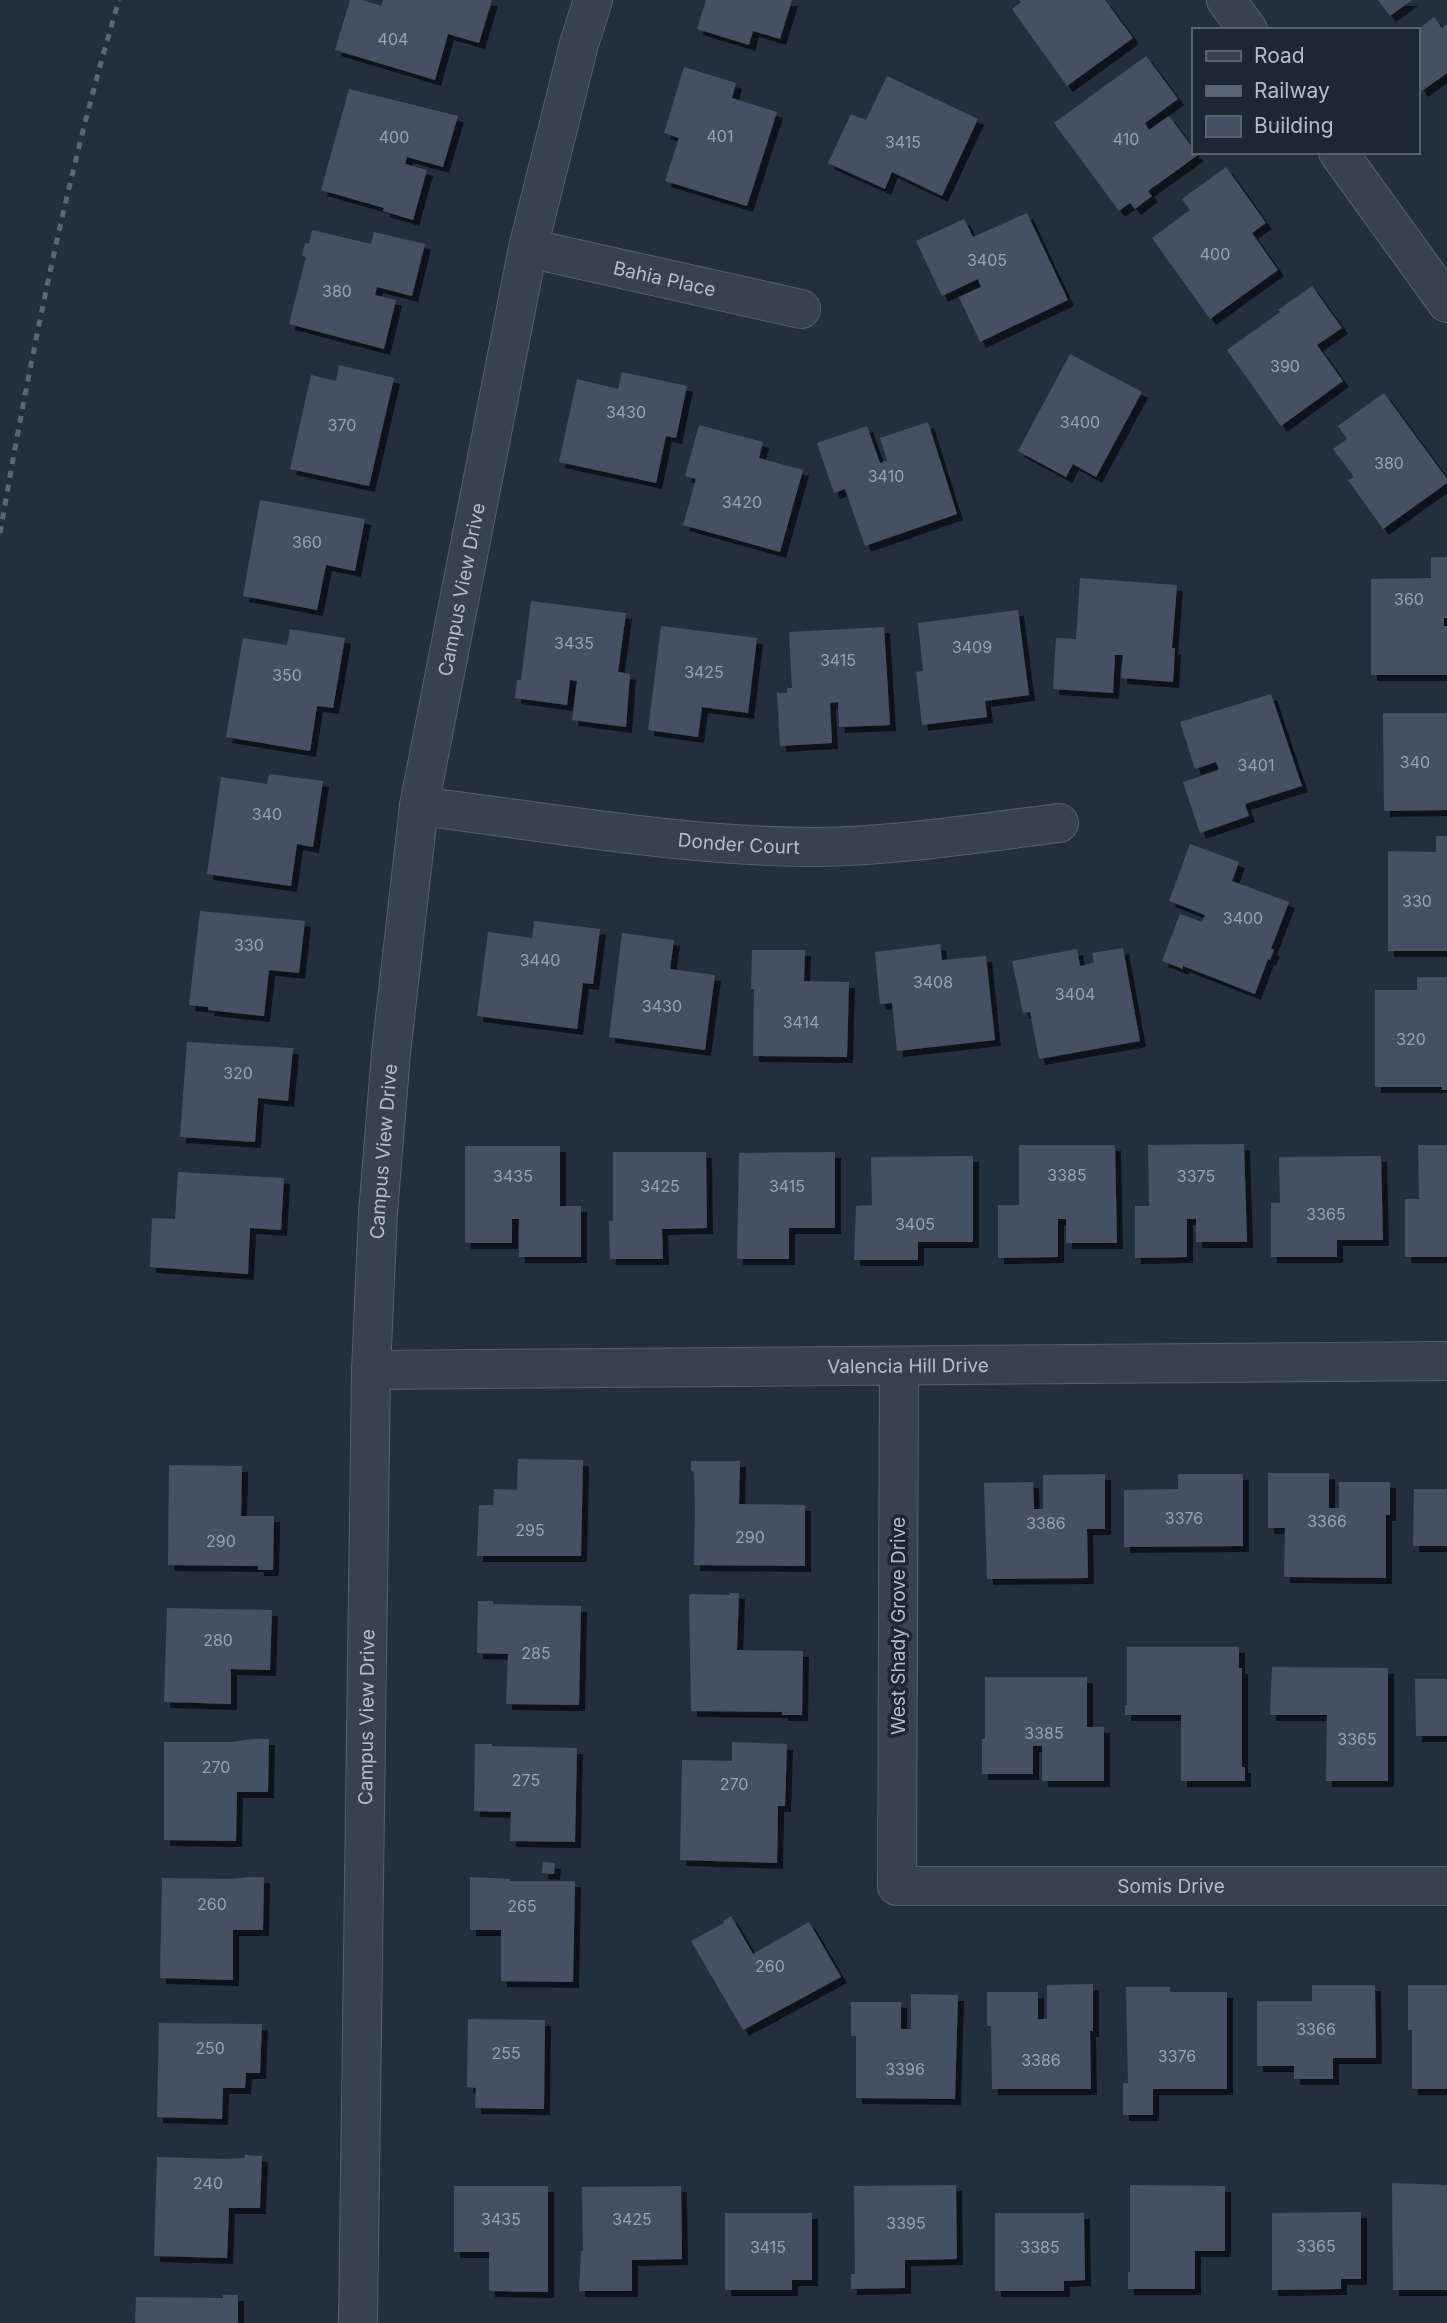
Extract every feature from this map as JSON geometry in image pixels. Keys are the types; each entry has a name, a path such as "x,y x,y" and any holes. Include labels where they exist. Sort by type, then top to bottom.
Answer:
{"street":[{"name":"Campus View Drive","path":"358,2323 371,1370 378,1213 389,1079 419,806 528,248 579,44 593,0"},
{"path":"1226,0 1247,28"},
{"path":"1339,154 1447,303"},
{"name":"Bahia Place","path":"528,248 801,309"},
{"name":"Donder Court","path":"419,806 691,840 815,847 889,843 1059,823"},
{"name":"Valencia Hill Drive","path":"371,1370 1447,1362"},
{"name":"West Shady Grove Drive","path":"897,1886 899,1366"},
{"name":"Somis Drive","path":"897,1886 1447,1886"}],"building":[{"path":"350,0 362,0 381,6 383,0 492,0 479,43 448,34 435,80 335,50"},
{"path":"706,0 792,0 780,39 753,31 749,45 697,29"},
{"path":"1019,0 1105,0 1133,38 1067,86 1012,9 1021,2"},
{"path":"1378,0 1412,0 1390,16"},
{"path":"1434,17 1442,28 1447,24 1447,73 1422,91 1419,87 1419,28"},
{"path":"1146,56 1178,99 1145,123 1149,130 1169,116 1192,147 1192,154 1198,155 1148,191 1152,196 1135,209 1130,203 1119,211 1054,123"},
{"path":"684,67 736,83 732,98 777,112 747,206 665,181 679,138 664,133"},
{"path":"887,76 978,119 942,196 892,172 885,189 828,163 851,114 866,120"},
{"path":"349,89 458,116 443,167 407,157 405,164 427,170 413,220 383,211 384,208 321,190"},
{"path":"1226,167 1266,223 1252,233 1278,270 1210,319 1152,238 1190,210 1182,199"},
{"path":"1027,213 1068,300 980,342 959,297 981,287 978,279 942,296 916,241 964,219 973,237"},
{"path":"312,230 371,244 374,232 425,244 412,296 377,287 375,295 396,300 384,349 289,324 306,257 302,256 305,243 309,244"},
{"path":"1312,286 1342,328 1317,345 1343,381 1281,426 1227,350"},
{"path":"1070,354 1142,392 1096,477 1073,464 1066,477 1018,451"},
{"path":"339,365 394,378 369,486 290,469 311,375 336,381"},
{"path":"622,372 687,386 676,438 666,436 656,483 559,462 577,379 618,389"},
{"path":"1384,393 1447,479 1447,483 1383,529 1348,480 1354,477 1333,449 1347,439 1338,426"},
{"path":"928,422 957,514 865,546 845,489 834,493 817,443 867,426 880,463 887,460 880,438"},
{"path":"699,425 763,442 759,458 803,470 780,552 683,525 696,479 685,476"},
{"path":"260,500 365,519 355,571 326,565 317,610 243,596"},
{"path":"1431,557 1447,557 1447,618 1444,618 1444,626 1447,626 1447,675 1371,675 1371,579 1431,578"},
{"path":"1080,578 1177,585 1172,648 1175,648 1173,682 1121,678 1123,655 1115,655 1113,693 1053,689 1056,638 1076,639"},
{"path":"531,601 626,613 618,672 630,674 626,727 572,720 577,681 570,680 567,705 515,698 517,680 521,680"},
{"path":"1018,610 1029,695 985,701 987,717 922,725 916,672 923,671 918,623"},
{"path":"661,626 757,638 748,713 702,707 698,737 648,730"},
{"path":"884,627 890,725 839,727 838,702 830,703 832,743 780,746 777,693 787,693 787,688 792,688 789,632"},
{"path":"290,629 345,638 333,708 317,706 310,751 226,737 243,638 287,645"},
{"path":"1271,694 1302,786 1245,804 1249,816 1200,833 1183,782 1219,770 1216,762 1195,769 1180,722"},
{"path":"1383,713 1447,713 1447,810 1384,811"},
{"path":"269,774 323,781 313,847 297,844 291,886 207,874 221,777 267,784"},
{"path":"1436,836 1447,836 1447,951 1388,951 1388,851 1436,852"},
{"path":"1190,844 1239,862 1232,881 1289,902 1271,949 1274,950 1255,994 1183,966 1183,969 1162,961 1180,914 1202,922 1205,915 1169,901"},
{"path":"200,911 305,921 299,973 269,970 264,1016 208,1010 208,1007 189,1005"},
{"path":"534,921 600,929 593,984 583,983 577,1029 477,1016 488,932 532,938"},
{"path":"622,933 674,940 670,969 715,975 705,1050 609,1037"},
{"path":"940,944 942,960 986,956 995,1040 897,1051 892,1003 880,1004 875,952"},
{"path":"1123,948 1140,1041 1039,1059 1030,1012 1023,1013 1012,961 1077,949 1080,966 1094,963 1092,953"},
{"path":"752,950 805,950 804,981 849,982 847,1057 753,1056"},
{"path":"1417,977 1447,977 1447,1090 1442,1090 1442,1087 1375,1087 1375,990 1417,990"},
{"path":"187,1042 293,1048 288,1101 258,1098 255,1142 180,1137"},
{"path":"1244,1144 1247,1242 1196,1242 1196,1219 1187,1219 1187,1257 1135,1258 1135,1206 1149,1206 1148,1145"},
{"path":"1019,1145 1115,1145 1117,1243 1066,1243 1066,1219 1058,1219 1058,1257 998,1258 998,1205 1019,1205"},
{"path":"1418,1145 1447,1145 1447,1257 1405,1257 1405,1199 1419,1199"},
{"path":"465,1146 560,1146 560,1206 581,1206 581,1257 519,1257 519,1219 512,1219 512,1243 465,1243"},
{"path":"613,1152 706,1152 707,1228 662,1229 663,1259 610,1259"},
{"path":"835,1152 835,1228 789,1228 789,1259 737,1259 739,1153"},
{"path":"973,1156 973,1242 918,1242 918,1260 854,1260 856,1206 872,1205 871,1157"},
{"path":"1381,1156 1383,1240 1337,1240 1337,1257 1271,1257 1271,1203 1280,1203 1279,1157"},
{"path":"178,1172 284,1178 281,1230 250,1228 248,1274 150,1267 152,1218 175,1219"},
{"path":"518,1459 583,1460 581,1556 477,1556 479,1505 493,1505 494,1489 517,1490"},
{"path":"691,1461 740,1461 739,1504 805,1505 805,1566 694,1565 694,1472 691,1471"},
{"path":"169,1465 242,1466 241,1516 274,1516 273,1570 258,1570 258,1566 168,1565"},
{"path":"1268,1473 1329,1473 1329,1508 1339,1508 1339,1482 1390,1482 1390,1515 1386,1515 1386,1578 1284,1577 1285,1528 1268,1528"},
{"path":"1105,1474 1105,1529 1087,1529 1088,1578 987,1579 984,1483 1033,1482 1034,1509 1043,1509 1043,1475"},
{"path":"1178,1474 1243,1474 1243,1546 1124,1547 1124,1490 1178,1489"},
{"path":"1414,1489 1447,1489 1447,1546 1413,1546"},
{"path":"739,1593 737,1650 803,1651 802,1715 782,1715 782,1712 691,1711 689,1597 691,1594"},
{"path":"478,1601 493,1601 493,1604 581,1606 579,1705 506,1704 508,1654 477,1653"},
{"path":"167,1608 272,1610 270,1670 231,1669 231,1704 164,1702"},
{"path":"1127,1647 1239,1647 1239,1668 1242,1668 1242,1767 1245,1767 1245,1781 1181,1781 1181,1715 1125,1715"},
{"path":"1272,1667 1388,1668 1388,1781 1326,1781 1327,1715 1270,1715"},
{"path":"985,1677 1087,1677 1087,1727 1104,1727 1104,1781 1042,1781 1042,1746 1033,1746 1033,1774 982,1774"},
{"path":"1415,1679 1447,1679 1447,1736 1416,1736"},
{"path":"269,1739 268,1792 237,1792 236,1841 164,1840 164,1742 231,1742"},
{"path":"732,1742 787,1744 785,1806 778,1806 777,1863 680,1860 682,1760 732,1761"},
{"path":"475,1744 577,1748 575,1842 510,1841 511,1812 474,1811"},
{"path":"543,1862 555,1863 554,1874 542,1873"},
{"path":"264,1877 263,1930 233,1930 233,1980 160,1978 162,1878"},
{"path":"470,1877 510,1881 575,1881 573,1982 501,1981 501,1930 470,1930"},
{"path":"731,1916 753,1954 809,1922 841,1977 743,2030 691,1941 724,1923 723,1921"},
{"path":"1093,1984 1093,2031 1090,2031 1091,2089 992,2089 991,2026 987,2026 987,1992 1038,1992 1038,2019 1047,2019 1047,1985"},
{"path":"1312,1985 1375,1985 1376,2058 1333,2058 1333,2079 1294,2079 1294,2066 1257,2066 1257,2001 1312,2001"},
{"path":"1408,1985 1447,1985 1447,2089 1412,2089 1412,2030 1408,2030"},
{"path":"1126,1987 1170,1987 1170,1992 1227,1992 1227,2089 1153,2089 1153,2115 1123,2115 1123,2083 1128,2083"},
{"path":"911,1994 958,1995 955,2099 856,2098 856,2036 851,2036 851,2002 901,2002 901,2029 911,2029"},
{"path":"468,2019 545,2020 544,2109 475,2108 476,2088 467,2087"},
{"path":"159,2023 262,2024 260,2073 246,2073 245,2088 223,2088 222,2119 157,2117"},
{"path":"245,2155 262,2156 260,2208 229,2208 227,2258 154,2256 157,2157 224,2159 245,2158"},
{"path":"1392,2183 1447,2185 1447,2290 1393,2290"},
{"path":"956,2185 957,2259 905,2260 905,2288 851,2289 851,2274 855,2274 854,2186"},
{"path":"1130,2185 1225,2186 1225,2251 1195,2251 1195,2289 1128,2289"},
{"path":"454,2186 548,2186 548,2292 489,2291 489,2252 454,2252"},
{"path":"681,2186 682,2259 632,2260 632,2291 579,2291 583,2251 582,2187"},
{"path":"1361,2212 1361,2279 1341,2279 1341,2289 1272,2290 1272,2213"},
{"path":"725,2213 812,2213 812,2280 792,2280 792,2290 725,2290"},
{"path":"995,2213 1084,2213 1085,2280 1064,2281 1064,2291 995,2291"},
{"path":"223,2295 238,2295 238,2323 135,2323 136,2297 223,2298"}],"railway":[{"path":"0,533 52,265 83,132 119,0"}]}
